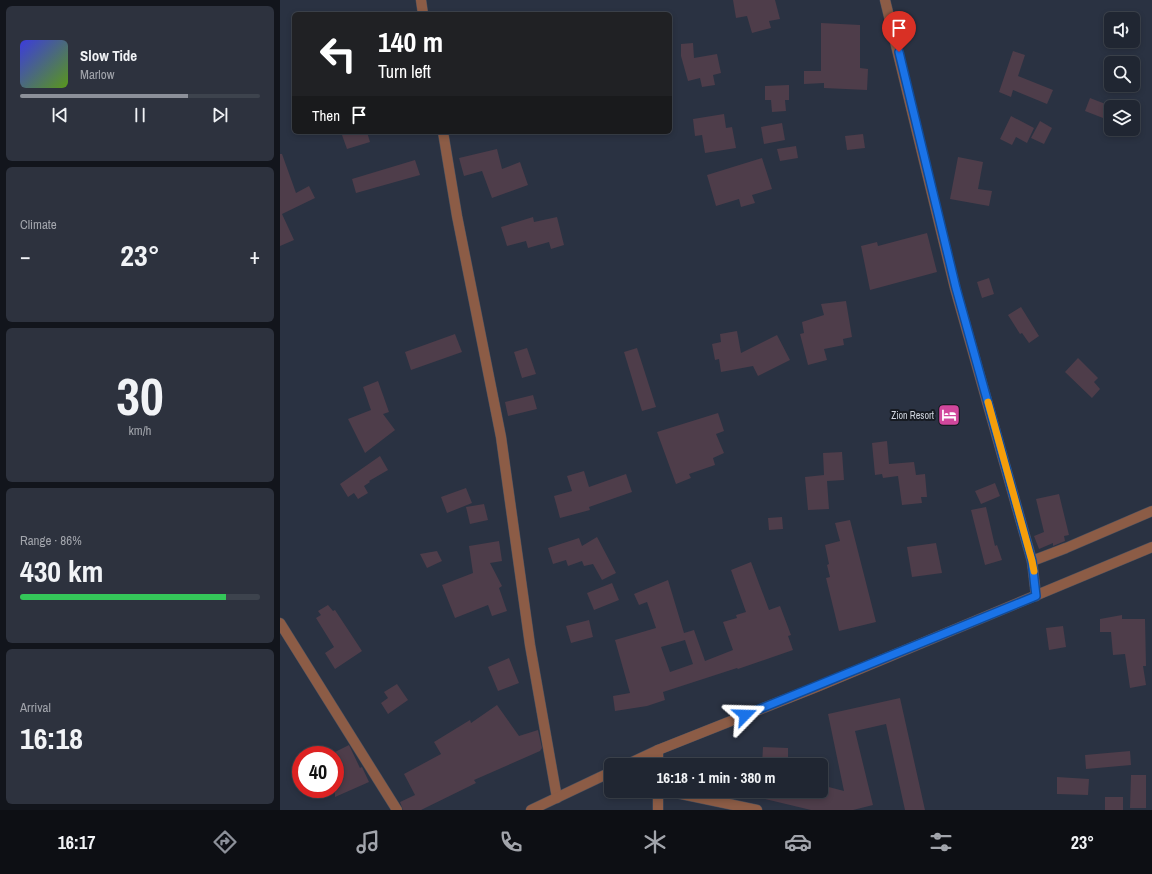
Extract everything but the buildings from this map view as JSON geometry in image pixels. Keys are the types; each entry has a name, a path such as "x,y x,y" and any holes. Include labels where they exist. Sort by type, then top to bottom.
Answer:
{"street":[{"path":"421,0 423,12"},
{"path":"885,0 956,288 1032,561 1036,596"},
{"path":"443,134 457,216 501,437 530,645 557,798"},
{"path":"1032,561 1152,511"},
{"path":"641,758 819,686 1152,547"},
{"path":"280,624 397,810"},
{"path":"658,750 658,758"},
{"path":"531,810 604,775"},
{"path":"658,798 658,810"},
{"path":"700,798 757,810"}],"slow traffic":[{"path":"988,402 1034,571"}],"place":[{"name":"Zion Resort","path":"949,415"}],"route":[{"path":"745,715 1036,596 1032,561 956,288 899,52"}]}
